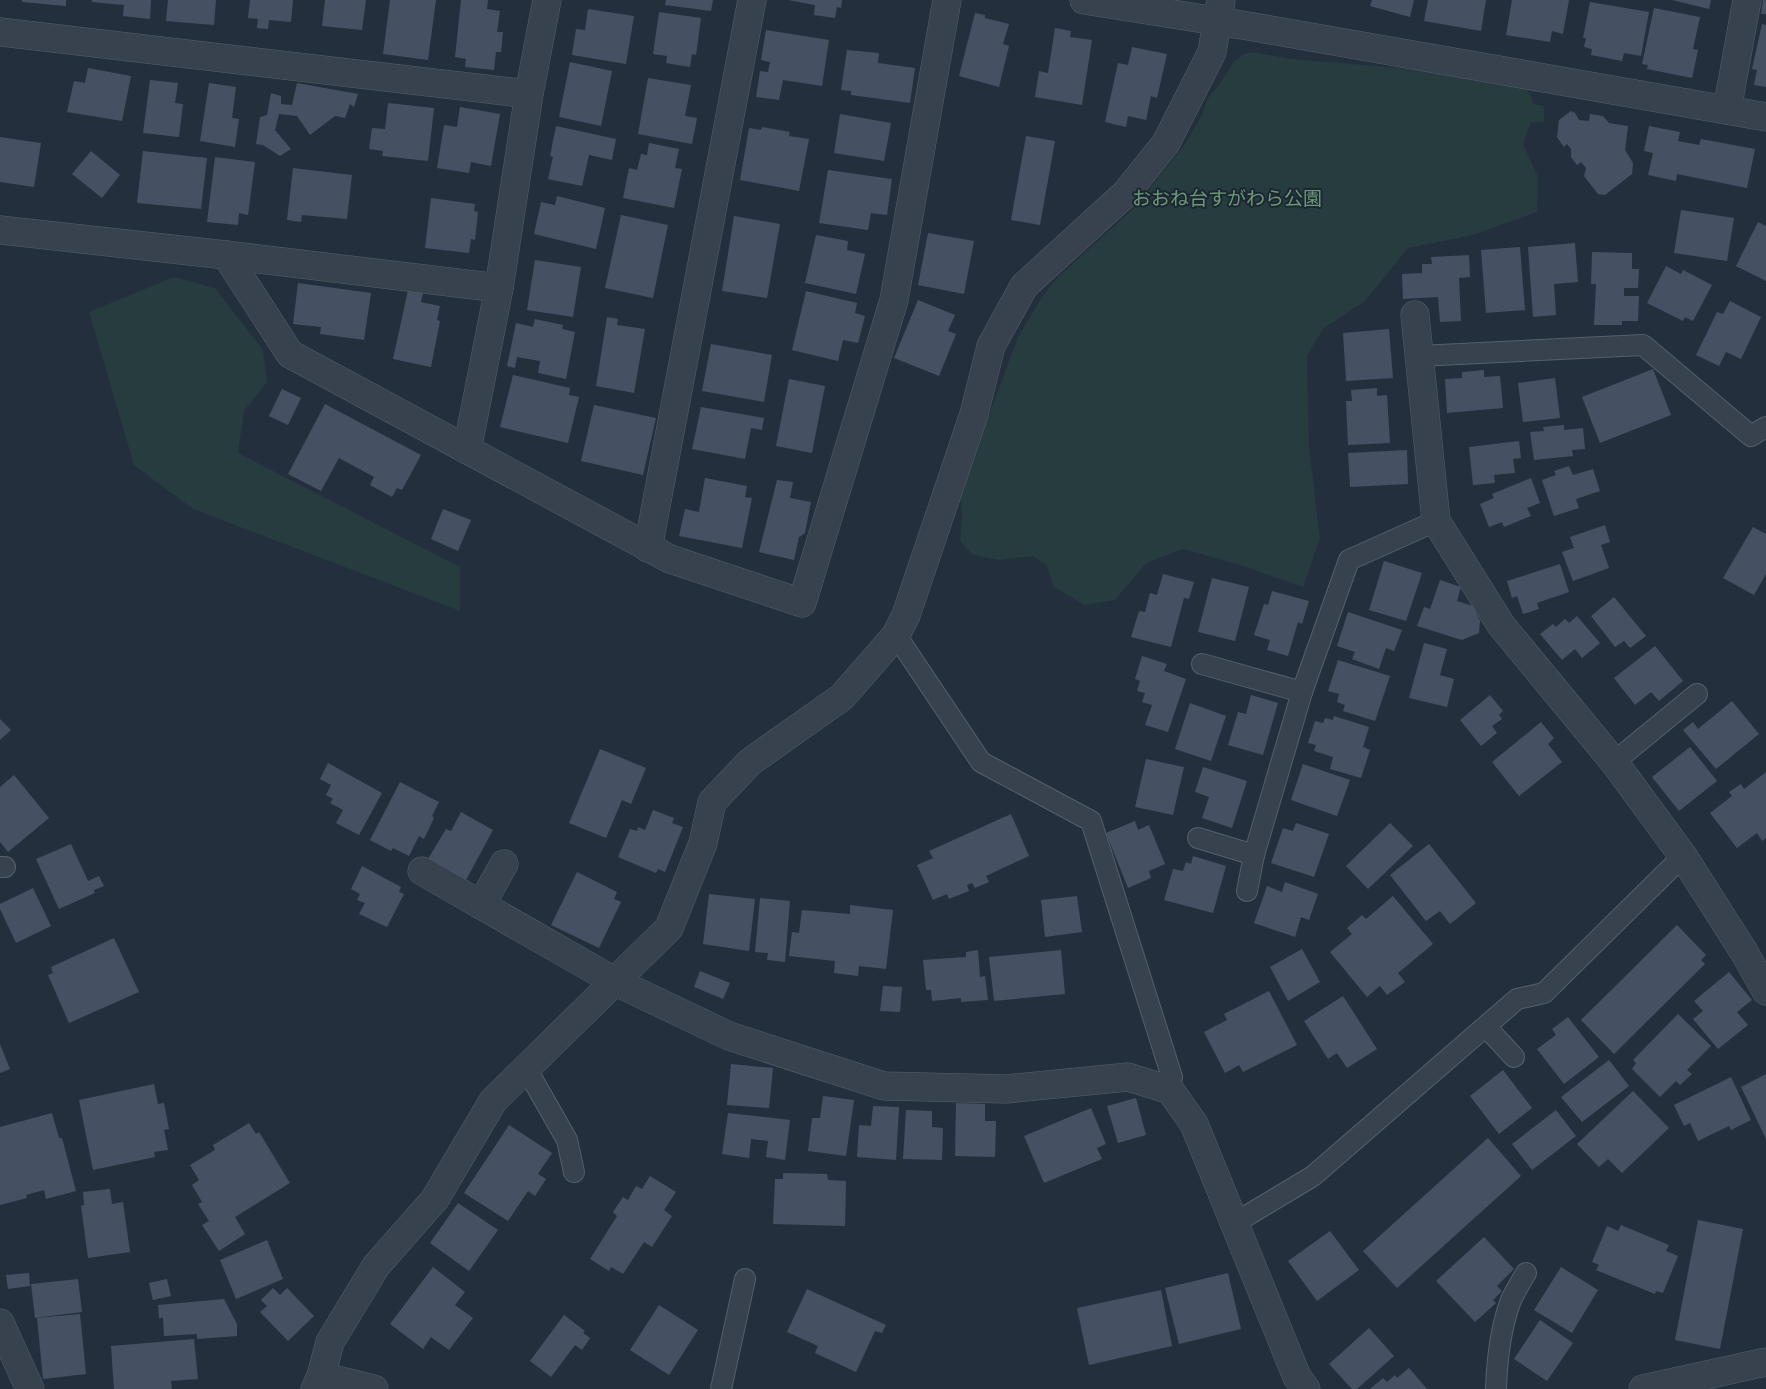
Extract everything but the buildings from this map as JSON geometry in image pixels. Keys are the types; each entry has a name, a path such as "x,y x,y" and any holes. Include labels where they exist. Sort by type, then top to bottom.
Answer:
{"street":[{"path":"467,450 499,288 529,94 547,0"},
{"path":"648,548 752,0"},
{"path":"226,254 290,354 670,559 802,603 894,300 947,0"},
{"path":"1084,0 1186,17 1219,10 1727,110 1766,116"},
{"path":"1727,110 1747,0"},
{"path":"374,1389 318,1383 330,1342 376,1266 435,1198 493,1101 670,928 703,843 712,802 750,762 842,697 896,635 906,615 974,414 991,346 1024,286 1125,194 1166,143 1212,52 1219,10"},
{"path":"0,32 529,94"},
{"path":"0,230 226,254 499,288"},
{"path":"1415,315 1436,521 1501,626 1614,762 1683,856 1744,952 1766,991"},
{"path":"481,905 504,864"},
{"path":"422,871 614,981 730,1036 884,1086 1006,1089 1128,1077 1170,1090 1194,1124 1233,1224 1297,1377 1306,1389"},
{"path":"0,1323 30,1389"},
{"path":"1643,1389 1766,1362"}],"lane":[{"path":"1419,356 1643,345 1751,436 1766,427"},
{"path":"1247,891 1254,855 1302,692 1349,560 1436,521"},
{"path":"896,635 981,762 1091,821 1172,1077 1170,1090"},
{"path":"1202,664 1302,692"},
{"path":"1614,762 1696,694"},
{"path":"1198,838 1254,855"},
{"path":"1233,1224 1313,1176 1517,999 1544,993 1683,856"},
{"path":"1486,1027 1514,1057"},
{"path":"526,1068 567,1140 574,1172"},
{"path":"1496,1389 1498,1353 1504,1323 1512,1299 1526,1273"},
{"path":"721,1389 745,1279"}],"green space":[{"name":"おおね台すがわら公園","path":"1251,52 1292,59 1401,68 1522,82 1533,104 1544,106 1544,122 1531,122 1523,144 1538,177 1537,212 1473,235 1408,248 1365,301 1323,329 1307,356 1309,447 1320,539 1303,587 1237,564 1183,549 1146,563 1115,600 1084,605 1054,587 1046,565 1033,556 999,560 973,555 960,541 962,516 960,486 972,446 981,437 1018,337 1042,297 1057,278 1134,208 1185,144 1202,115 1208,98 1233,63 1242,55"},
{"path":"174,277 215,288 263,350 267,382 244,411 238,453 460,567 460,611 193,509 134,465 89,312"}]}
